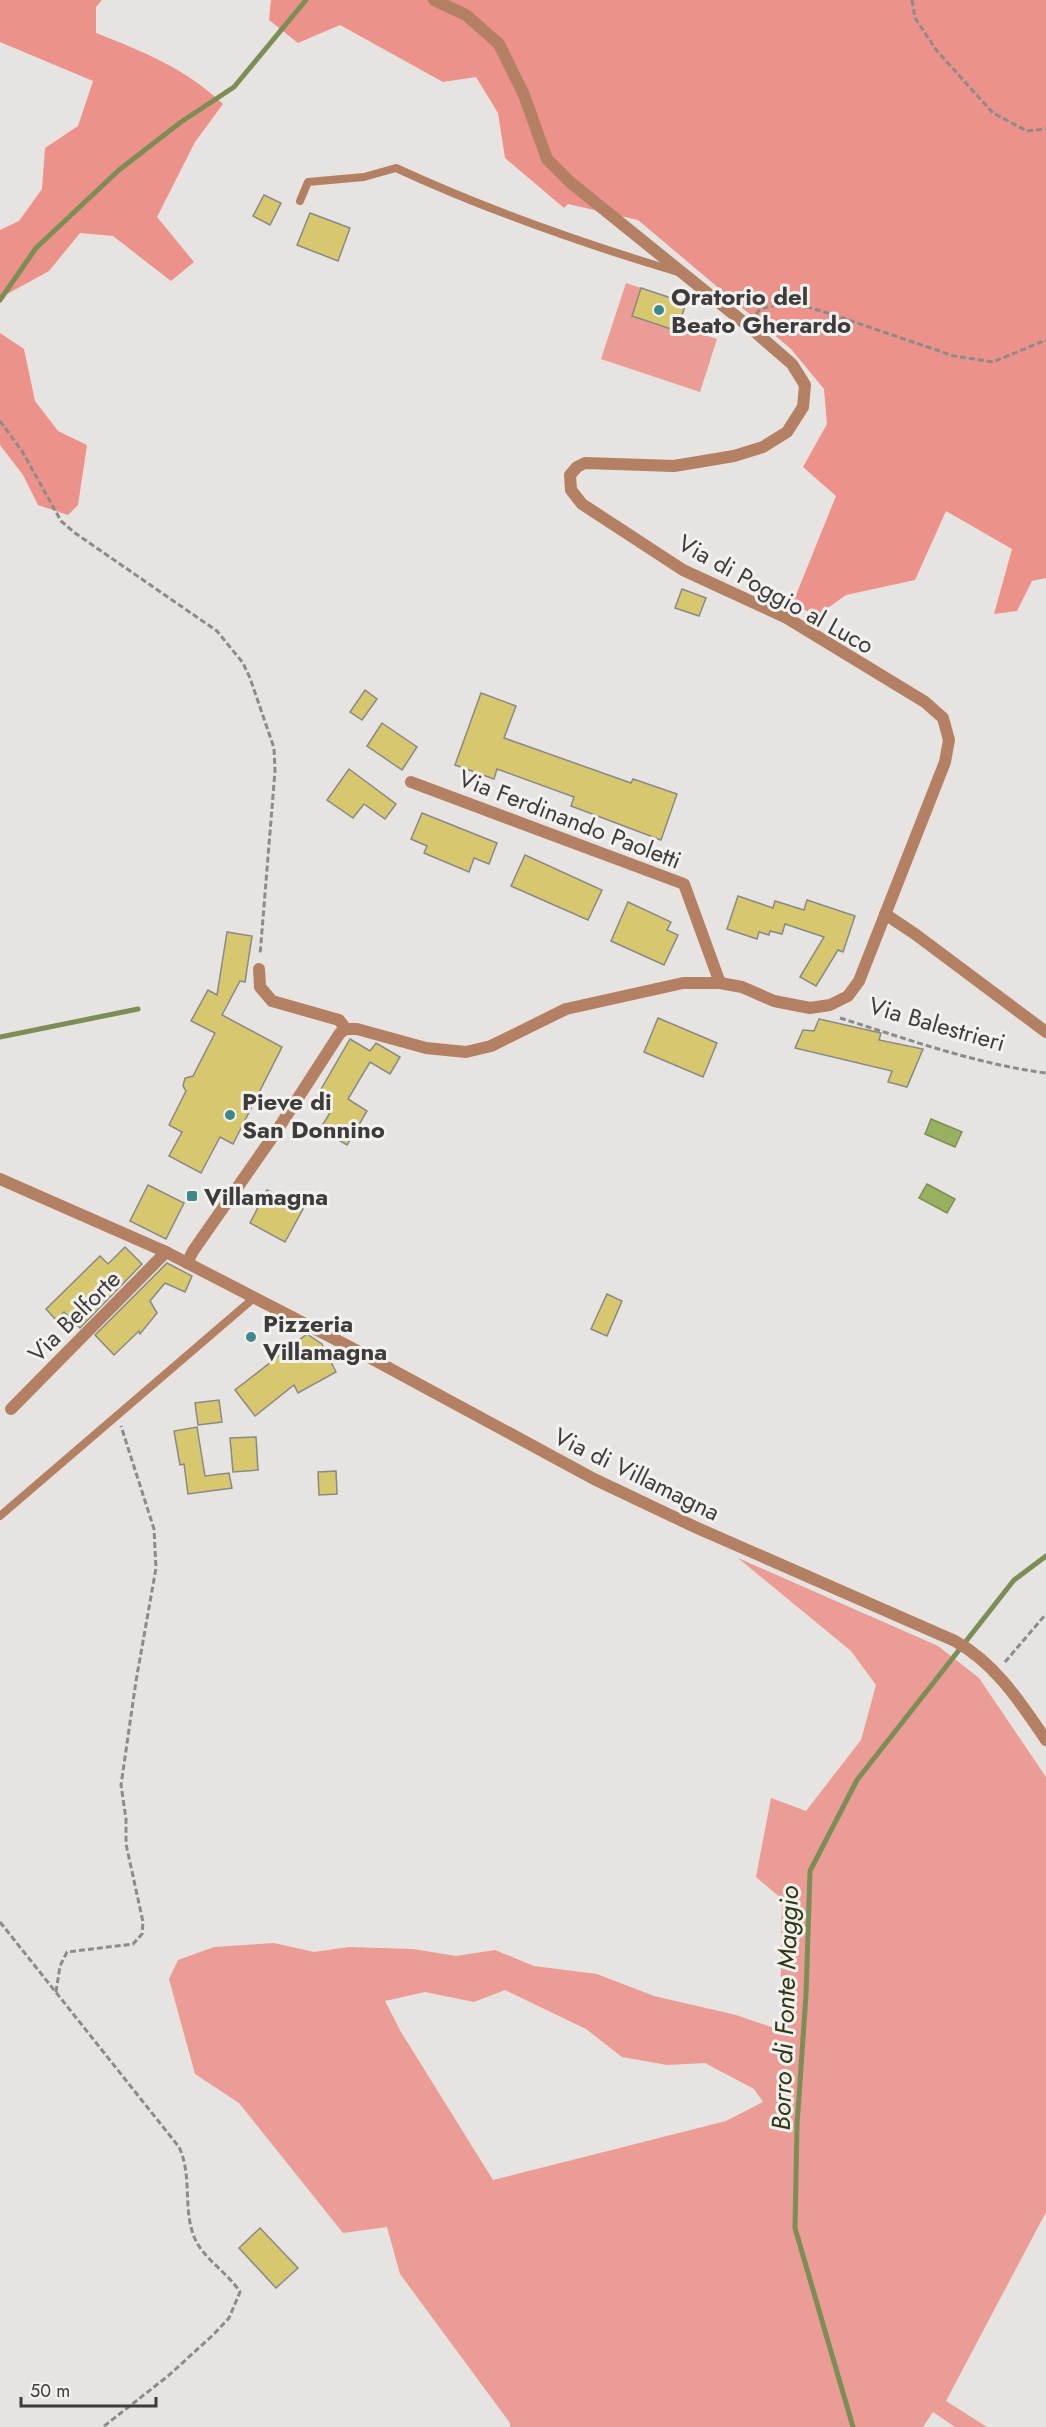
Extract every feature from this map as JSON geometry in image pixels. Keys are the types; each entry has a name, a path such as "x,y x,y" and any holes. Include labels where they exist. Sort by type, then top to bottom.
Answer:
{"street":[{"name":"Via di Poggio al Luco","path":"259,969 260,987 273,1000 339,1020 346,1029 357,1029 426,1048 466,1052 491,1046 567,1009 683,983 720,983 742,987 774,1001 810,1008 830,1005 848,996 859,981 945,762 949,740 943,718 925,702 787,618 683,570 582,504 571,490 570,475 577,467 585,463 674,466 734,456 763,447 787,432 804,407 804,385 792,364 688,275 570,182 547,159 524,95 499,44 466,15 434,0"},
{"name":"Via Ferdinando Paoletti","path":"411,782 684,884 720,983"},
{"name":"Via Balestrieri","path":"885,914 1046,1032"},
{"path":"187,1263 210,1224 276,1132 340,1033 346,1029"},
{"name":"Via di Villamagna","path":"0,1179 166,1252 604,1484 705,1532 955,1641 973,1651 996,1672 1015,1694 1046,1740"},
{"name":"Via Belforte","path":"11,1409 166,1252"}],"lane":[{"path":"300,201 308,182 364,177 396,168 449,192 592,246 688,275"},
{"path":"0,1516 255,1298"}],"path":[{"path":"912,0 915,18 937,51 993,113 1027,131 1046,129"},
{"path":"747,325 760,309 790,303 831,314 954,356 993,362 1046,339"},
{"path":"0,421 22,451 61,521 75,534 217,631 234,651 246,671 274,748 275,771 259,969"},
{"name":"Via Balestrieri","path":"819,1008 832,1016 945,1050 1023,1070 1046,1073"},
{"path":"56,1992 60,1966 67,1952 133,1944 142,1934 143,1922 126,1844 126,1820 121,1785 156,1568 154,1529 118,1415"},
{"path":"996,1672 1046,1614"},
{"path":"0,1922 179,2147 185,2160 188,2218 196,2241 233,2281 240,2292 229,2318 213,2336 168,2376 103,2427"}],"shaded area":[{"path":"0,0 102,0 96,7 96,33 163,62 194,80 223,104 195,142 157,217 194,262 171,281 113,236 80,233 49,271 0,298 0,230 19,221 42,189 45,148 78,126 93,81 0,42"},
{"path":"271,0 1046,0 1046,578 1032,581 1017,611 994,614 1012,549 946,511 915,580 846,595 818,615 792,605 836,496 803,467 827,424 824,389 791,349 638,220 568,204 564,208 505,158 498,113 476,77 443,82 340,25 298,43 269,20"},
{"path":"626,283 641,288 633,317 676,331 678,326 717,339 700,392 601,359"},
{"path":"0,333 24,349 35,401 58,431 87,445 78,505 68,515 38,505 23,475 0,445"},
{"path":"931,1119 962,1132 955,1147 925,1134"},
{"path":"927,1184 955,1199 947,1213 919,1198"},
{"path":"738,1558 938,1646 979,1678 1046,1777 1046,2212 946,2401 987,2427 955,2427 933,2412 923,2427 510,2427 510,2423 400,2274 387,2227 343,2233 239,2103 195,2074 169,1979 178,1960 214,1947 274,1943 314,1952 349,1947 413,1949 456,1956 495,1950 534,1966 597,1974 654,1996 736,2015 780,2030 782,1899 756,1877 771,1798 806,1811 861,1740 876,1685 851,1651","holes":["505,1990 586,2029 622,2057 667,2065 705,2063 754,2089 763,2102 726,2121 493,2180 401,2032 385,2001 425,1992 474,2002"]}],"building":[{"path":"264,195 281,203 270,225 253,216"},
{"path":"310,213 350,228 338,261 297,245"},
{"name":"Oratorio del Beato Gherardo","path":"641,288 686,303 677,331 632,316"},
{"path":"682,589 706,598 699,616 675,608"},
{"path":"365,690 377,699 362,720 350,712"},
{"path":"481,693 516,706 504,738 631,783 633,779 677,794 661,840 571,806 574,797 497,769 494,779 455,765"},
{"path":"382,723 417,747 402,770 367,746"},
{"path":"349,769 396,804 385,819 364,804 353,818 327,800"},
{"path":"422,813 497,843 489,864 474,858 469,872 424,853 427,846 411,839"},
{"path":"525,855 602,890 588,920 511,886"},
{"path":"738,896 773,908 775,901 804,910 807,900 855,916 843,952 838,950 816,986 800,977 824,937 785,924 782,934 770,931 769,935 759,932 757,939 727,929"},
{"path":"628,902 671,922 667,930 678,935 664,965 611,941"},
{"path":"227,932 252,936 245,982 240,981 222,1015 282,1047 233,1144 220,1137 201,1173 169,1156 182,1132 169,1125 186,1091 183,1086 185,1078 193,1076 215,1033 191,1021 208,990 217,995"},
{"path":"658,1018 717,1043 703,1077 644,1052"},
{"path":"819,1019 881,1033 879,1040 923,1049 907,1087 888,1082 892,1071 795,1048 803,1030 814,1031"},
{"path":"350,1039 370,1051 376,1043 400,1057 390,1074 370,1062 348,1099 367,1111 347,1145 320,1129 333,1108 316,1098"},
{"path":"148,1185 184,1203 166,1239 130,1221"},
{"path":"267,1190 303,1209 285,1242 250,1223"},
{"path":"125,1247 142,1264 80,1328 64,1312 56,1320 46,1309 100,1256 108,1264"},
{"path":"167,1263 192,1276 185,1292 165,1283 150,1301 157,1313 140,1334 139,1331 114,1355 95,1335"},
{"path":"607,1294 622,1301 607,1336 591,1329"},
{"path":"307,1334 322,1344 336,1372 298,1393 294,1385 255,1416 235,1390"},
{"path":"219,1400 222,1422 198,1425 195,1403"},
{"path":"197,1427 205,1476 229,1473 232,1488 188,1494 184,1464 180,1465 174,1431"},
{"path":"256,1437 258,1470 233,1472 230,1438"},
{"path":"336,1471 337,1494 319,1495 318,1472"},
{"path":"260,2228 298,2268 276,2288 239,2248"}],"waterway":[{"path":"0,300 36,248 119,170 181,122 234,87 306,0"},
{"path":"0,1037 138,1009"},
{"name":"Borro di Fonte Maggio","path":"853,2427 795,2228 797,2125 806,1995 810,1871 857,1780 1014,1580 1046,1556"}],"place":[{"name":"Oratorio del Beato Gherardo","path":"659,310"},
{"name":"Pieve di San Donnino","path":"230,1115"},
{"name":"Villamagna","path":"192,1196"},
{"name":"Pizzeria Villamagna","path":"251,1337"}]}
